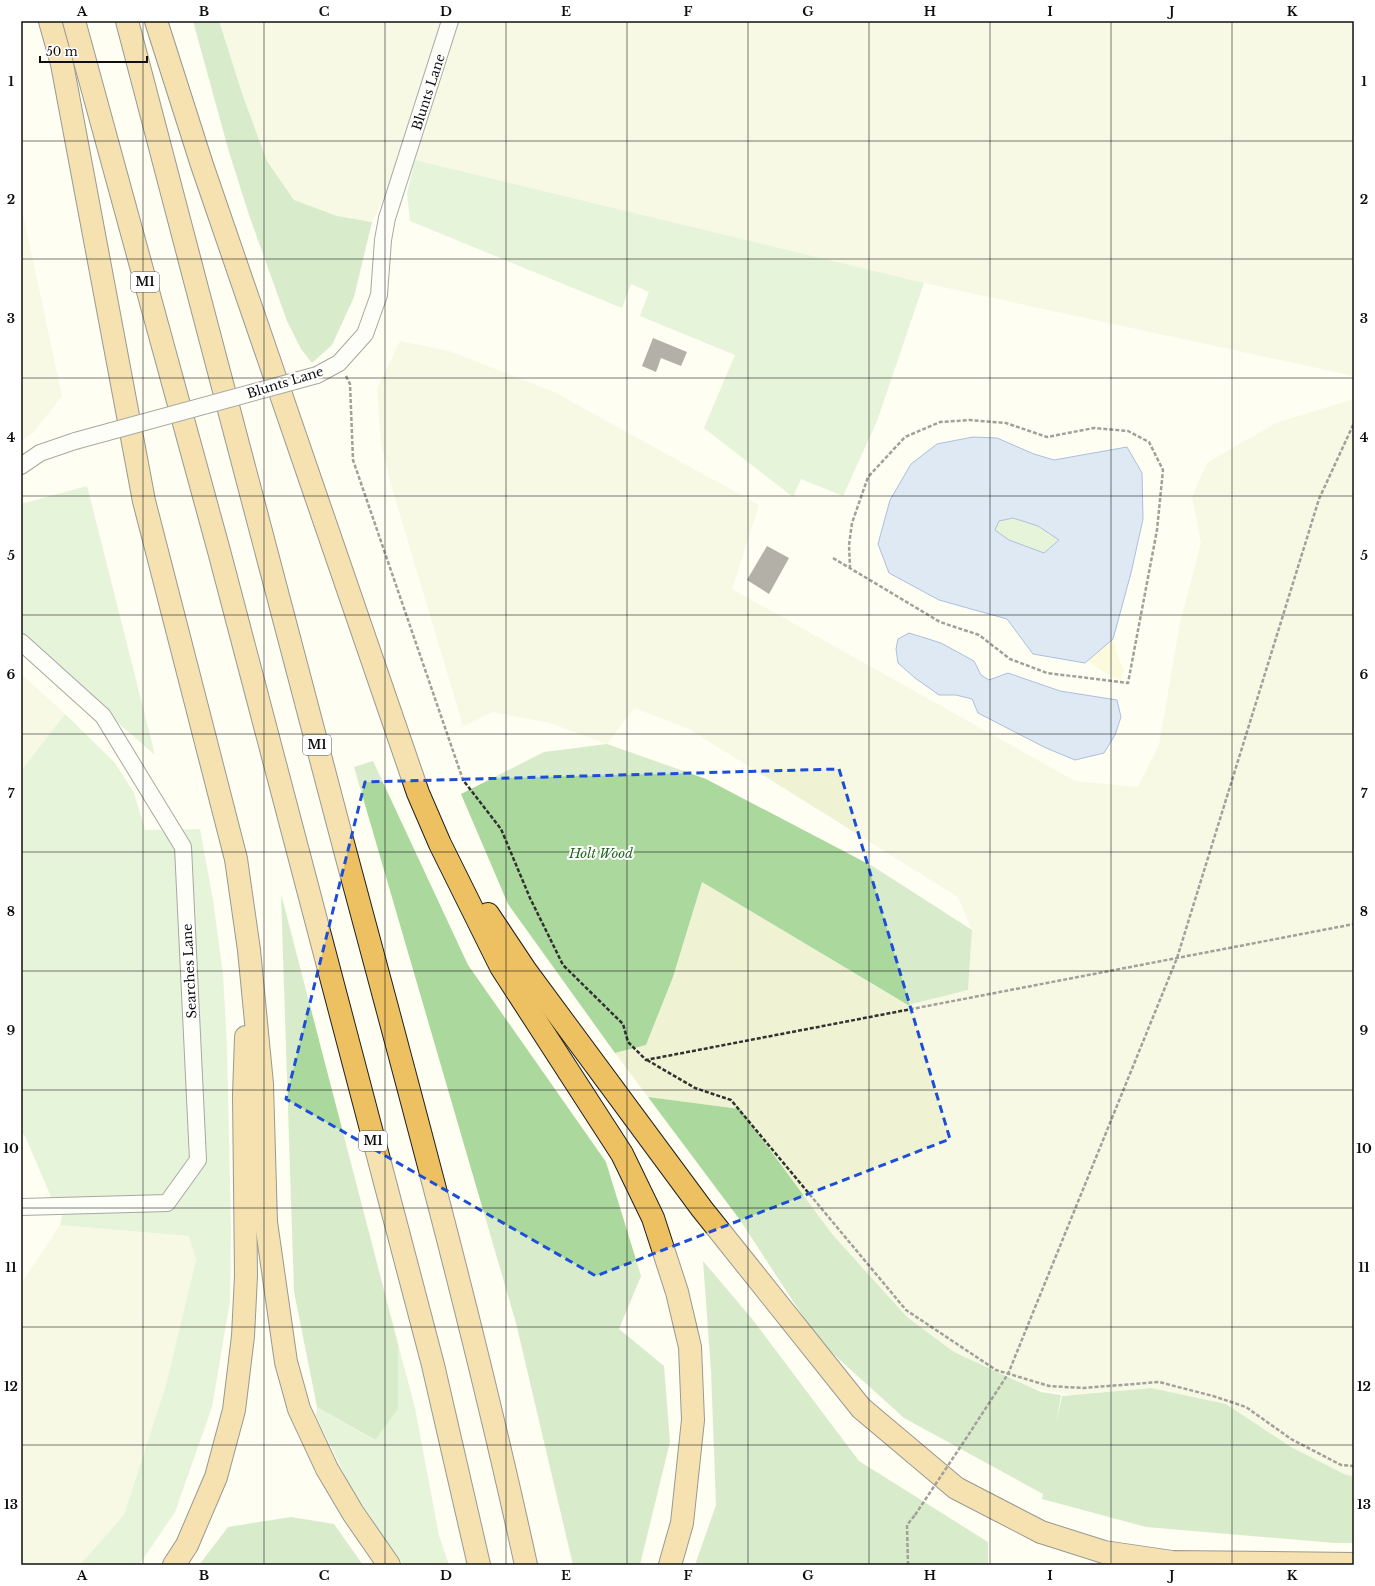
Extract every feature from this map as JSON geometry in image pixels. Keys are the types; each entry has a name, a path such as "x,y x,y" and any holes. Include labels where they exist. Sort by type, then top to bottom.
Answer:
{"highway":[{"path":"50,21 62,64 144,501 236,859 249,950 262,1084 266,1222 286,1362 299,1410 327,1469 353,1513 389,1565"},
{"name":"M1","path":"74,21 219,551 433,1365 479,1565"},
{"name":"M1","path":"127,21 260,532 461,1285 526,1565"},
{"path":"156,21 202,164 415,786 440,844 502,967 622,1154 653,1218 677,1292 690,1347 693,1420 682,1523 670,1565"},
{"path":"440,844 526,972 697,1202 861,1408 956,1488 1041,1532 1104,1552 1172,1562 1354,1564"},
{"path":"174,1565 187,1545 216,1477 234,1410 243,1336 246,1276 244,1095 249,950"}],"street":[{"name":"Blunts Lane","path":"21,466 40,453 75,441 317,375 339,363 365,334 379,295 383,240 388,218 450,21"},
{"name":"Searches Lane","path":"21,642 103,716 183,847 198,1160 167,1203 21,1207"}],"path":[{"path":"339,363 350,384 353,460 463,780 502,829 530,898 563,965 623,1024 628,1042 646,1060 695,1088 731,1100 906,1310 996,1370 1048,1386 1083,1388 1159,1382 1213,1396 1246,1407 1291,1439 1342,1465 1354,1466"},
{"path":"833,558 850,567 912,607 940,622 978,636 1010,659 1047,673 1128,683 1157,530 1163,470 1149,442 1128,431 1094,428 1048,437 1013,425 999,422 970,420 940,422 904,437 868,477 852,523 849,545 850,567"},
{"path":"908,1565 907,1525 1008,1374 1177,958 1319,499 1354,423"},
{"path":"646,1060 1354,924"}],"highlighted area":[{"path":"839,769 950,1139 596,1276 286,1099 365,782"}],"shaded area":[{"path":"219,21 1354,21 1354,376 924,283 415,160 407,150 372,222 337,216 295,201 267,161 244,99"},
{"path":"415,160 924,283 877,421 843,496 801,479 793,497 704,428 735,355 640,316 649,292 631,284 622,308 410,221 407,193"},
{"path":"21,205 62,396 33,433 21,441"},
{"path":"400,341 449,351 554,392 759,505 732,589 1075,781 1138,787 1159,745 1180,623 1201,543 1192,497 1207,463 1276,423 1354,399 1354,1476 1346,1475 1291,1447 1226,1404 1151,1388 1070,1395 1034,1388 954,1352 907,1317 832,1234 740,1109 648,1097 615,1053 646,1045 673,977 702,882 908,1005 968,990 972,930 958,897 689,729 634,708 607,744 550,723 493,712 463,726 392,488 381,444 377,389"},
{"path":"87,486 155,755 109,715 21,633 21,504"},
{"path":"1013,518 1038,526 1059,540 1044,553 1009,540 995,530 999,521"},
{"path":"21,674 65,714 21,771"},
{"path":"65,714 115,763 134,793 145,830 200,829 213,900 223,974 227,1047 231,1231 230,1301 212,1407 175,1512 139,1565 80,1565 124,1515 166,1385 196,1260 189,1236 60,1225 67,1197 51,1197 26,1138 21,1131 21,771"},
{"path":"60,1225 190,1236 196,1260 166,1385 124,1515 80,1565 21,1565 21,1284"},
{"path":"398,1344 415,1408 439,1536 449,1565 404,1565 351,1488 316,1416 317,1407 374,1440 398,1409"}],"green space":[{"path":"193,21 219,21 244,99 267,161 294,200 337,216 372,222 354,297 332,345 312,363 301,349 287,321 249,215 229,152"},
{"name":"Holt Wood","path":"607,744 706,779 874,867 972,930 968,990 908,1005 702,882 673,977 646,1045 615,1053 508,904 461,794 544,752"},
{"path":"373,761 468,965 606,1162 641,1276 619,1329 664,1366 670,1442 640,1565 573,1565 516,1323 354,767"},
{"path":"281,894 398,1344 398,1409 375,1440 317,1407 294,1292"},
{"path":"648,1097 740,1109 832,1234 907,1317 954,1352 1041,1392 1061,1395 1056,1424 1062,1396 1151,1388 1226,1404 1291,1447 1346,1475 1354,1476 1354,1543 1335,1543 1146,1527 1042,1499 1043,1494 904,1418 819,1341 740,1220"},
{"path":"703,1261 753,1320 859,1461 988,1542 988,1565 695,1565 716,1505 711,1371"},
{"path":"291,1517 334,1524 363,1565 199,1565 228,1527"}],"sand":[{"path":"1113,639 1119,660 1124,670 1121,681 1088,661"}],"water":[{"path":"973,437 997,438 1034,454 1054,460 1127,447 1142,473 1143,519 1131,573 1113,639 1085,663 1033,654 1007,619 939,600 889,573 878,544 890,500 911,464 937,444","holes":["1013,518 1038,526 1059,540 1044,553 1009,540 995,530 999,521"]},
{"path":"909,633 941,643 974,661 981,675 989,680 1008,673 1060,691 1117,700 1121,717 1115,735 1104,753 1075,760 1046,748 978,713 972,699 956,695 939,695 915,678 898,663 896,649 898,639"}],"building":[{"path":"653,338 687,352 681,366 661,358 656,372 642,366"},
{"path":"767,546 789,558 769,594 747,580"}]}
